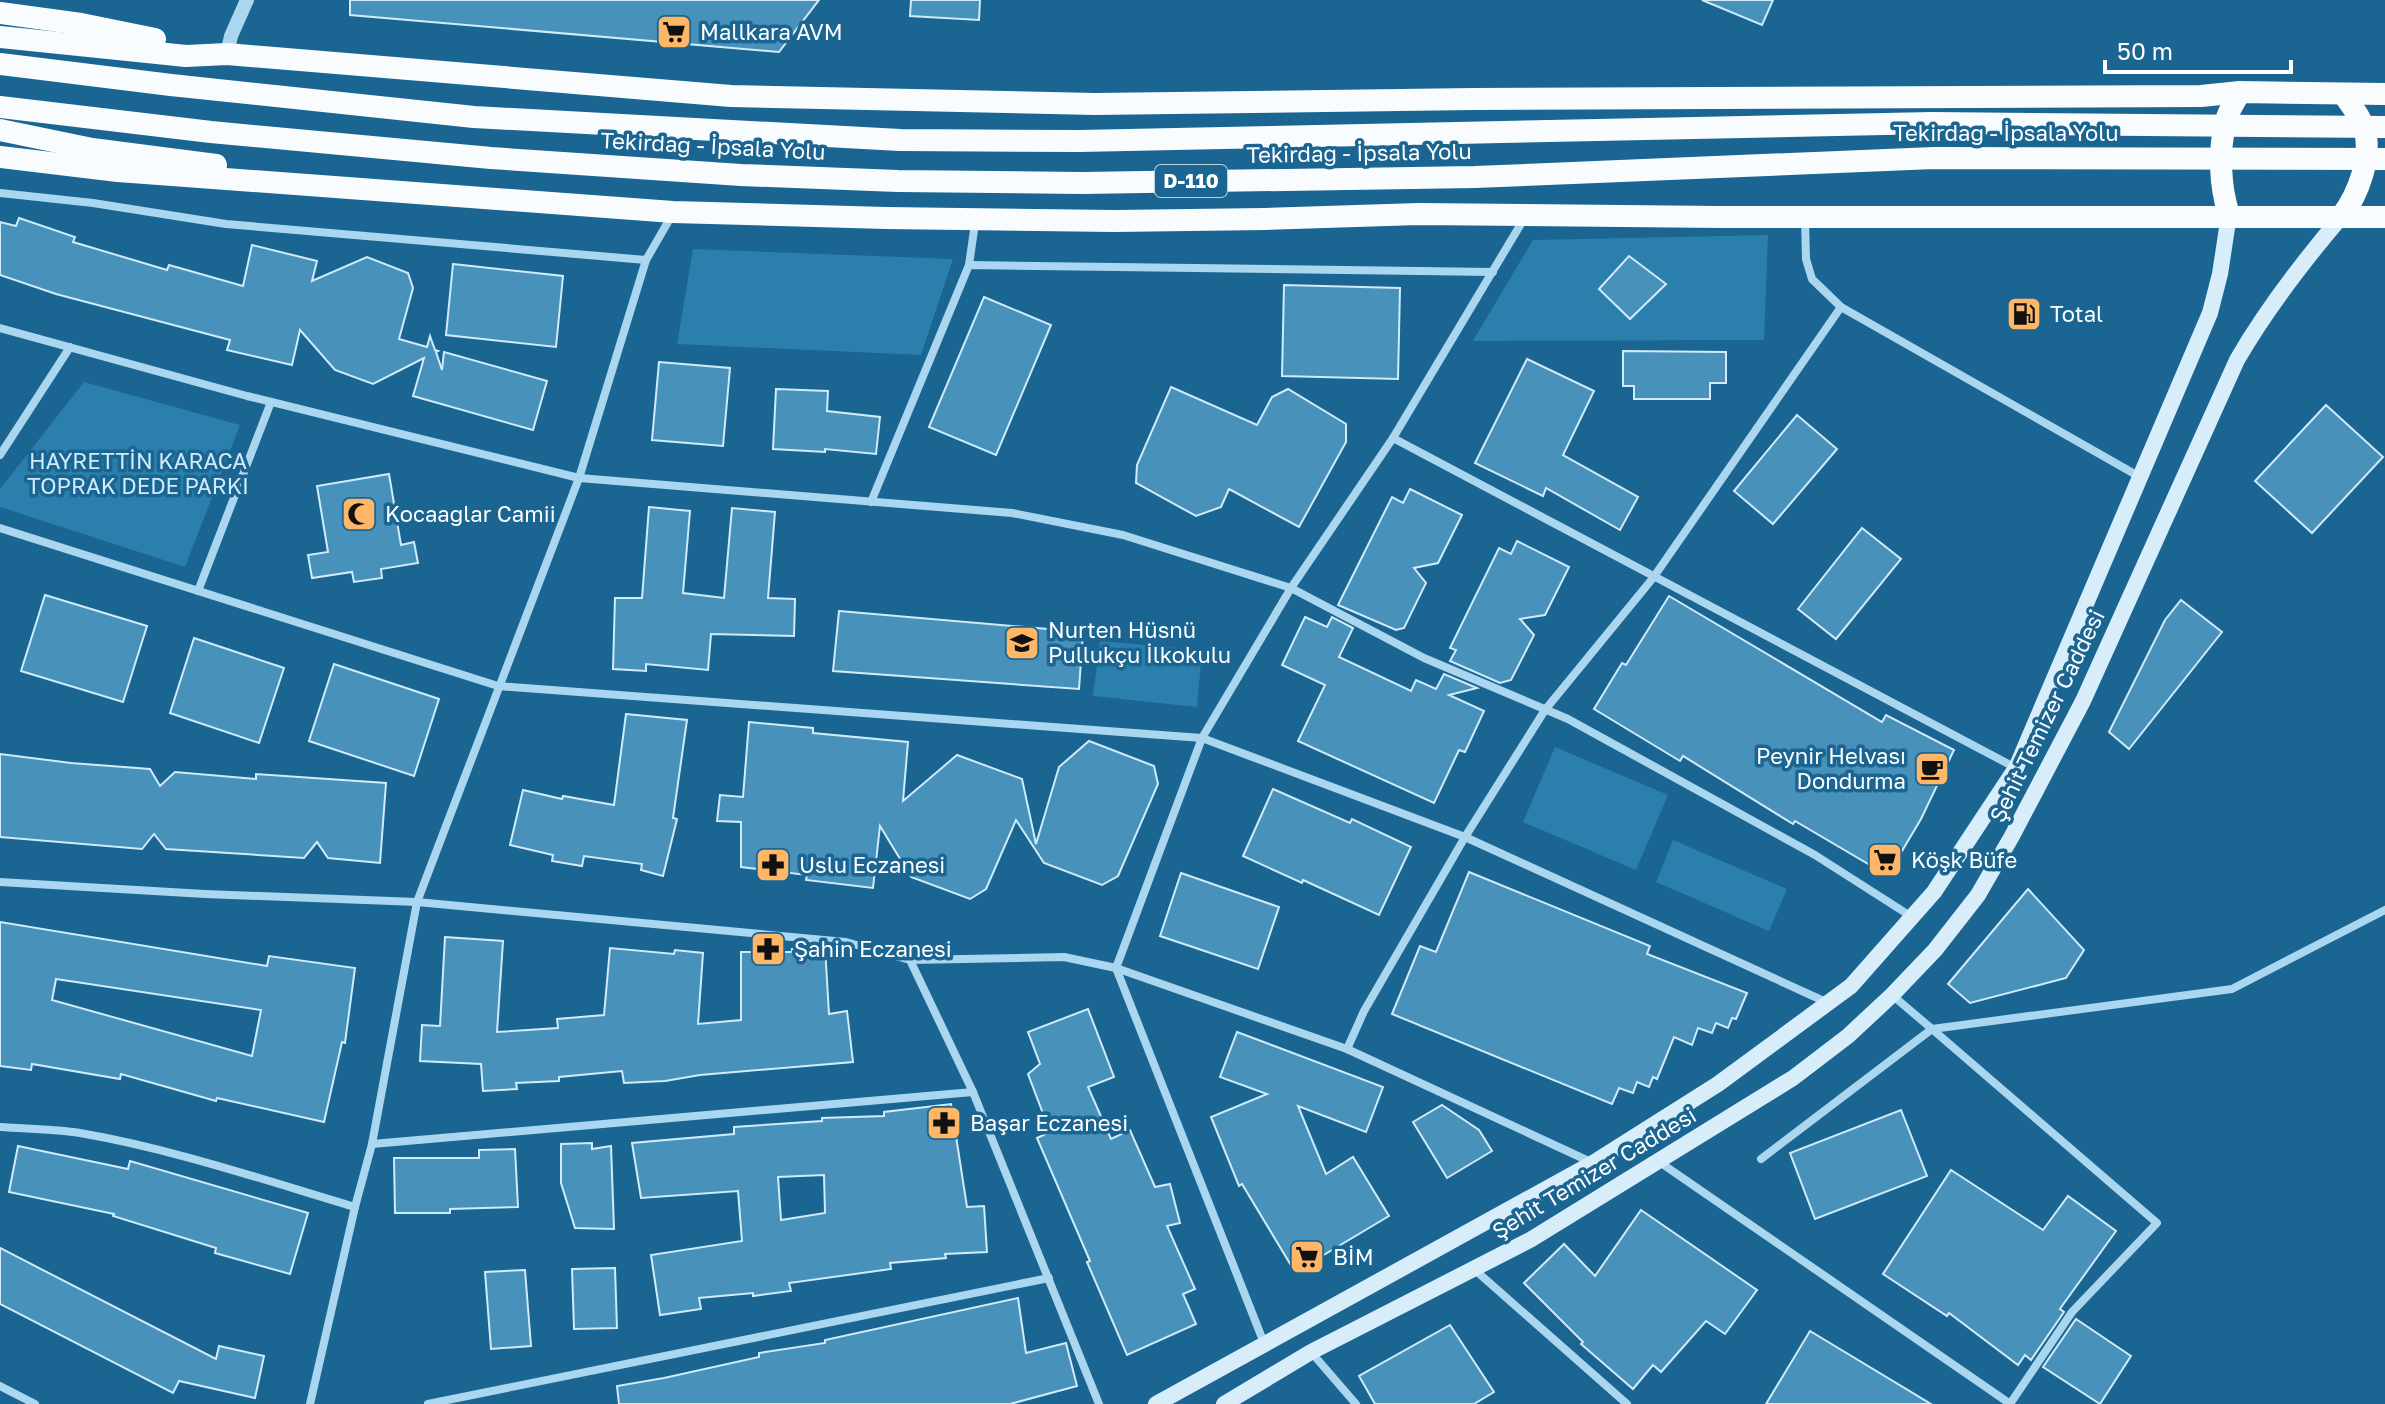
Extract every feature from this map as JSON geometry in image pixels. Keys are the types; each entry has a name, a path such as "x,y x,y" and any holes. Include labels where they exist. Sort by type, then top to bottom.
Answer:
{"highway":[{"path":"0,13 81,24 227,54 731,96 1095,104 1474,99 2185,97 2240,92 2385,94"},
{"path":"0,37 186,56 227,54"},
{"name":"Tekirdağ - İpsala Yolu","path":"0,64 474,117 900,140 1095,141 1932,123 2385,127"},
{"path":"2229,215 2224,199 2222,142 2226,118 2240,92"},
{"path":"2341,217 2355,199 2365,158 2365,130 2344,95"},
{"name":"Tekirdağ - İpsala Yolu","path":"0,107 211,132 491,158 741,175 898,181 1082,183 1475,177 1934,158 2385,159"},
{"path":"0,130 92,149 377,188"},
{"path":"0,157 118,171 673,212 1129,221 1419,214 2385,217"}],"main road":[{"name":"Şehit Temizer Caddesi","path":"1156,1404 1593,1163 1718,1084 1851,986 1934,892 2016,768 2210,313 2229,215"},
{"name":"Şehit Temizer Caddesi","path":"1224,1404 1311,1352 1530,1240 1793,1078 1848,1036 1935,950 1978,895 2083,701 2237,360 2262,316 2341,217"}],"street":[{"path":"227,54 235,24 247,0"},
{"path":"0,193 93,203 226,224 646,260"},
{"path":"310,1404 372,1144 417,902 579,478 646,260 673,212"},
{"path":"1264,1344 1116,968 1202,738 1291,588 1393,438 1527,214"},
{"path":"1805,216 1806,259 1812,279 1841,307 2140,477"},
{"path":"871,502 969,265 976,219"},
{"path":"969,265 1493,272"},
{"path":"1347,1049 1364,1011 1465,837 1545,710 1653,578 1841,307"},
{"path":"0,328 271,402 579,478 1012,513 1123,535 1291,588 1424,658 1568,719 1815,855 1912,917"},
{"path":"0,455 70,347"},
{"path":"198,591 271,402"},
{"path":"1393,438 2016,768"},
{"path":"0,528 498,686 1202,738 1465,837 1827,1003"},
{"path":"0,882 417,902 846,942 910,960 1064,957 1116,968 1347,1049 1593,1163"},
{"path":"1761,1159 1932,1029 2232,989 2385,910"},
{"path":"910,960 973,1092 1099,1404"},
{"path":"1658,1161 2009,1404 2072,1312 2157,1223 1892,995"},
{"path":"372,1144 973,1092"},
{"path":"0,1127 57,1130 107,1139 199,1161 355,1207"},
{"path":"1474,1269 1627,1404"},
{"path":"428,1404 1049,1278"},
{"path":"1311,1352 1356,1404"},
{"path":"0,1386 35,1404"}],"green space":[{"path":"1768,235 1764,340 1473,341 1533,240"},
{"path":"693,249 953,259 921,355 677,344"},
{"name":"HAYRETTİN KARACA TOPRAK DEDE PARKI","path":"84,382 240,425 185,567 0,507 0,489"},
{"path":"1100,641 1202,650 1197,707 1093,696"},
{"path":"1555,747 1668,795 1636,870 1523,822"},
{"path":"1673,840 1787,889 1769,931 1656,882"}],"building":[{"name":"Mallkara AVM","path":"350,0 819,0 779,52 350,15"},
{"path":"911,0 980,0 979,20 910,16"},
{"path":"1702,0 1773,0 1762,25"},
{"path":"19,218 75,237 73,242 167,270 169,265 243,286 252,245 317,261 312,281 367,257 408,273 413,288 399,339 427,347 430,336 438,351 442,370 444,352 547,381 533,430 413,396 424,358 373,384 335,370 300,330 292,365 227,350 230,340 56,294 0,275 0,222 16,226"},
{"path":"1629,256 1666,284 1630,319 1599,289"},
{"path":"453,264 563,276 556,347 446,335"},
{"path":"1284,285 1400,288 1398,379 1282,376"},
{"path":"984,297 1051,325 996,455 929,427"},
{"path":"1623,351 1726,352 1726,383 1710,383 1710,399 1634,399 1634,386 1623,386"},
{"path":"1527,359 1594,391 1563,455 1638,497 1620,530 1546,488 1543,496 1475,463"},
{"path":"659,362 730,368 723,446 652,440"},
{"path":"1171,387 1257,425 1272,397 1288,389 1346,424 1346,442 1299,527 1229,489 1221,507 1196,516 1136,483 1137,465"},
{"path":"776,389 828,391 827,411 880,417 876,454 825,449 825,452 773,449"},
{"path":"2326,405 2383,457 2312,533 2255,481"},
{"path":"1797,415 1837,449 1773,524 1734,491"},
{"name":"Kocaağlar Camii","path":"389,474 401,545 414,542 418,563 381,569 382,578 354,582 352,572 312,578 308,555 328,552 317,486"},
{"path":"1410,489 1462,515 1438,563 1414,568 1426,583 1404,628 1396,630 1338,605 1392,497 1403,503"},
{"path":"649,507 690,511 683,593 724,598 732,508 775,512 768,598 795,599 794,636 711,634 708,670 646,664 646,671 613,669 615,598 642,598"},
{"path":"1862,528 1901,559 1836,639 1798,609"},
{"path":"1517,541 1569,567 1545,615 1520,619 1534,635 1511,680 1500,683 1450,661 1456,650 1450,648 1499,548 1511,554"},
{"path":"45,595 147,626 123,702 21,671"},
{"path":"1669,596 1882,722 1886,715 1954,750 1921,819 1893,866 1875,868 1795,821 1793,824 1683,756 1680,761 1594,709"},
{"path":"2181,600 2222,632 2129,749 2109,732 2165,620"},
{"path":"839,611 1083,632 1079,689 833,671"},
{"path":"1305,617 1327,627 1332,617 1353,628 1339,657 1411,691 1416,680 1436,689 1444,674 1477,688 1449,695 1484,711 1465,752 1459,750 1434,803 1298,741 1325,685 1282,665"},
{"path":"194,638 284,668 259,743 170,713"},
{"path":"334,664 439,699 414,776 309,741"},
{"path":"626,714 687,720 673,818 677,819 663,876 641,870 642,864 584,856 582,866 552,861 553,855 510,845 523,790 562,799 563,796 614,805"},
{"path":"749,722 813,728 813,733 908,742 903,801 957,755 1022,779 1036,844 1059,767 1089,741 1154,766 1158,784 1118,876 1102,885 1044,863 1016,820 986,889 970,899 911,877 880,826 873,888 806,880 807,875 741,867 741,822 717,821 720,795 743,797"},
{"path":"0,754 150,769 160,786 175,772 256,779 256,774 386,783 380,863 328,858 317,842 304,858 166,849 154,834 142,849 0,837"},
{"path":"1273,789 1350,823 1352,819 1411,847 1379,915 1243,856"},
{"path":"1469,872 1650,946 1647,954 1747,993 1736,1019 1732,1018 1728,1028 1716,1023 1712,1033 1698,1028 1692,1045 1674,1037 1657,1079 1653,1077 1649,1087 1637,1082 1633,1093 1619,1088 1612,1104 1392,1014 1420,946 1436,952"},
{"path":"1181,873 1279,907 1258,969 1160,936"},
{"path":"2028,889 2084,950 2066,978 1970,1003 1948,984"},
{"path":"0,922 267,966 269,956 355,968 345,1043 342,1042 324,1122 217,1098 216,1101 121,1074 120,1079 32,1064 31,1070 0,1066","holes":["56,979 261,1010 252,1056 52,1000"]},
{"path":"445,937 503,941 497,1032 558,1028 557,1019 604,1015 610,948 674,954 675,950 703,953 698,1024 741,1020 741,952 792,952 792,949 825,947 829,1014 847,1011 853,1062 624,1083 622,1071 559,1077 559,1081 516,1083 517,1089 483,1091 481,1064 420,1061 422,1025 440,1026"},
{"path":"1088,1009 1114,1077 1088,1087 1111,1139 1130,1130 1155,1187 1170,1184 1180,1223 1167,1226 1195,1289 1183,1294 1196,1324 1127,1355 1037,1138 1050,1132 1028,1074 1040,1064 1028,1032"},
{"path":"1237,1032 1383,1087 1366,1132 1298,1106 1326,1174 1353,1157 1389,1216 1295,1272 1242,1184 1239,1186 1211,1117 1267,1094 1220,1077"},
{"path":"951,1104 967,1207 984,1206 987,1252 945,1254 946,1258 890,1263 891,1269 789,1283 791,1291 699,1298 701,1309 660,1315 651,1255 742,1241 738,1191 641,1198 632,1143 734,1134 734,1127 822,1121 822,1118 884,1116 884,1112","holes":["824,1175 825,1213 781,1220 778,1177"]},
{"path":"1442,1105 1479,1130 1492,1151 1447,1178 1413,1122"},
{"path":"1901,1110 1927,1176 1815,1219 1790,1153"},
{"path":"592,1143 592,1149 611,1146 614,1229 575,1228 561,1183 561,1144"},
{"path":"18,1146 128,1169 130,1161 308,1213 290,1274 215,1253 216,1248 114,1214 9,1192"},
{"path":"515,1149 518,1207 450,1209 450,1213 395,1213 394,1158 479,1158 479,1150"},
{"path":"1951,1170 2043,1230 2068,1196 2116,1231 2060,1309 2064,1312 2031,1360 2025,1355 2018,1365 1949,1313 1947,1316 1883,1274"},
{"path":"1641,1210 1757,1290 1725,1334 1706,1321 1661,1372 1653,1365 1633,1389 1581,1344 1583,1342 1524,1283 1564,1244 1595,1276"},
{"path":"0,1248 216,1359 219,1346 264,1356 255,1398 179,1381 173,1393 0,1304"},
{"path":"615,1268 617,1328 574,1329 572,1269"},
{"path":"525,1270 531,1346 491,1349 485,1272"},
{"path":"1018,1298 1026,1353 1066,1343 1077,1386 1010,1404 619,1404 617,1386 759,1357 759,1353 825,1343 825,1340"},
{"path":"2076,1319 2131,1356 2100,1404 2043,1367"},
{"path":"1450,1325 1494,1392 1474,1404 1375,1404 1359,1376"},
{"path":"1810,1331 1931,1404 1766,1404"}],"place":[{"name":"Mallkara AVM","path":"674,32"},
{"name":"Total","path":"2024,314"},
{"name":"Kocaağlar Camii","path":"359,514"},
{"name":"Nurten Hüsnü Pullukçu İlkokulu","path":"1022,643"},
{"name":"Peynir Helvası Dondurma","path":"1932,769"},
{"name":"Köşk Büfe","path":"1885,860"},
{"name":"Uslu Eczanesi","path":"773,865"},
{"name":"Şahin Eczanesi","path":"768,949"},
{"name":"Başar Eczanesi","path":"944,1123"},
{"name":"BİM","path":"1307,1257"}]}
